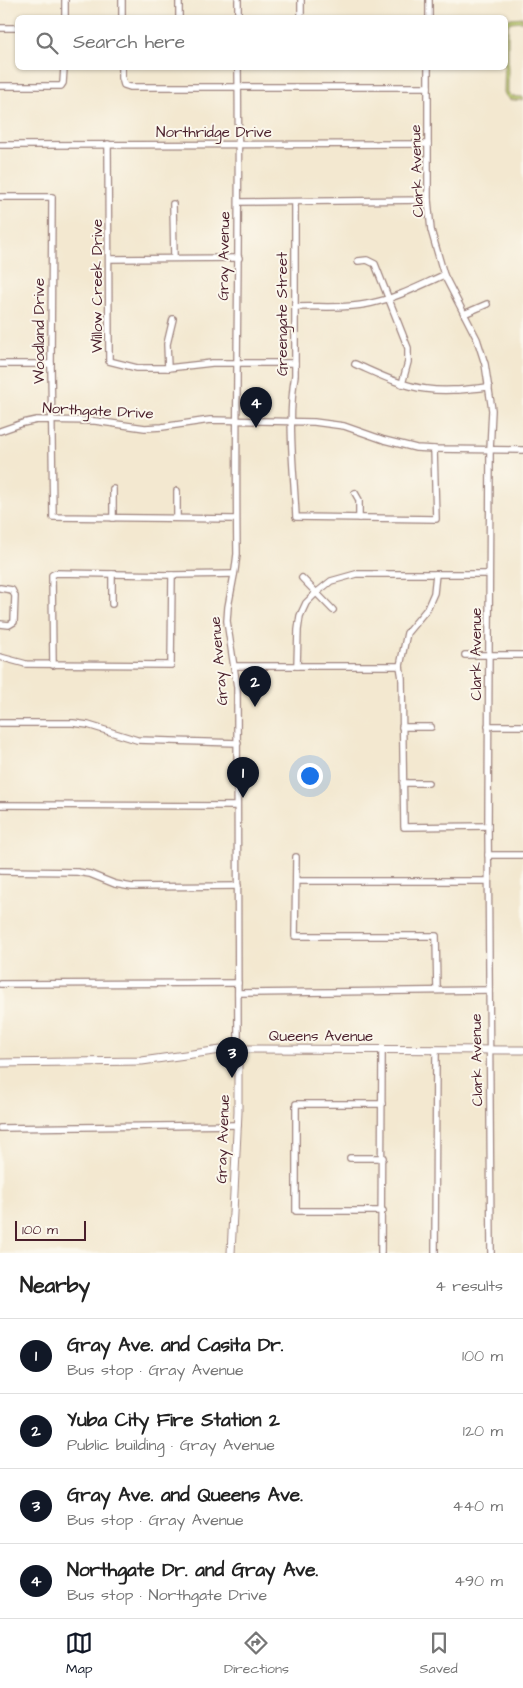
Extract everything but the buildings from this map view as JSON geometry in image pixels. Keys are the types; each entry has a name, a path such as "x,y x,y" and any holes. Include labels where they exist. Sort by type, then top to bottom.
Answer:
{"main road":[{"name":"Queens Avenue","path":"0,1063 142,1061 238,1049 523,1050"},
{"name":"Gray Avenue","path":"231,1253 234,1169 238,1125 238,1049"}],"street":[{"path":"65,0 65,15"},
{"path":"122,0 122,15"},
{"path":"238,0 238,15"},
{"path":"301,0 301,15"},
{"path":"429,0 429,15"},
{"path":"179,1 179,15"},
{"path":"0,28 15,28"},
{"path":"0,86 60,86 64,83 64,70"},
{"path":"122,70 124,85 130,87 428,87"},
{"name":"Gray Avenue","path":"238,70 239,258 236,363 236,560 227,621 237,687 238,1049"},
{"name":"Clark Avenue","path":"428,70 428,200 431,230 444,274 477,339 485,364 492,410 488,656 491,1253"},
{"name":"Willow Creek Drive","path":"108,144 110,361 136,368 168,368 212,363 295,363"},
{"name":"Northridge Drive","path":"0,145 428,144"},
{"name":"Woodland Drive","path":"0,197 52,197 52,517 113,518"},
{"path":"239,202 428,200"},
{"name":"Greengate Street","path":"294,202 295,363 292,421 296,517 359,518"},
{"path":"173,204 174,258"},
{"path":"109,259 239,258"},
{"path":"358,261 367,260 375,264 408,348 408,362 402,384"},
{"path":"295,307 350,306 372,303 389,299 444,274"},
{"path":"464,314 487,304"},
{"path":"168,368 167,344 173,319"},
{"path":"0,364 51,364"},
{"path":"355,364 402,384 426,389 450,390 489,387"},
{"name":"Northgate Drive","path":"0,431 23,422 51,420 95,421 145,428 210,420 292,421 334,424 399,444 434,449 523,450"},
{"path":"355,493 359,500 359,518 436,519 434,449"},
{"path":"113,489 113,518 236,519"},
{"path":"177,491 178,518"},
{"path":"53,665 52,575 56,573 234,574"},
{"path":"112,574 112,604"},
{"path":"297,666 300,616 306,603 331,580 356,574 489,574"},
{"path":"436,574 434,593 427,609 407,633 400,666 402,678 404,827 488,826"},
{"path":"0,657 26,664 171,665 172,575"},
{"path":"302,578 333,610"},
{"path":"0,588 8,588 13,591 14,622 0,624"},
{"path":"465,655 523,656"},
{"path":"235,666 400,666"},
{"path":"0,723 73,723 88,725 137,740 238,743"},
{"path":"488,726 523,726"},
{"path":"402,727 431,727"},
{"path":"403,782 428,782"},
{"path":"0,805 237,806"},
{"path":"488,856 523,855"},
{"path":"296,856 295,936 436,936 437,990"},
{"path":"0,871 77,872 90,874 115,884 132,887 238,886"},
{"path":"296,881 488,881"},
{"path":"0,984 238,983"},
{"path":"238,993 489,990"},
{"path":"381,1253 383,1211 382,1050"},
{"path":"435,1253 436,1050"},
{"path":"382,1104 296,1104 296,1211 383,1211"},
{"path":"0,1128 238,1125"},
{"path":"350,1158 382,1158"}],"green space":[{"path":"523,17 523,21 511,22 508,25 508,20"},
{"path":"505,70 508,70 508,93 511,96 523,97 523,100 509,99 504,92"}],"place":[{"name":"Northgate Dr. and Gray Ave.","path":"256,428"},
{"name":"Yuba City Fire Station 2","path":"255,707"},
{"name":"Gray Ave. and Casita Dr.","path":"243,798"},
{"name":"Gray Ave. and Queens Ave.","path":"232,1078"}]}
